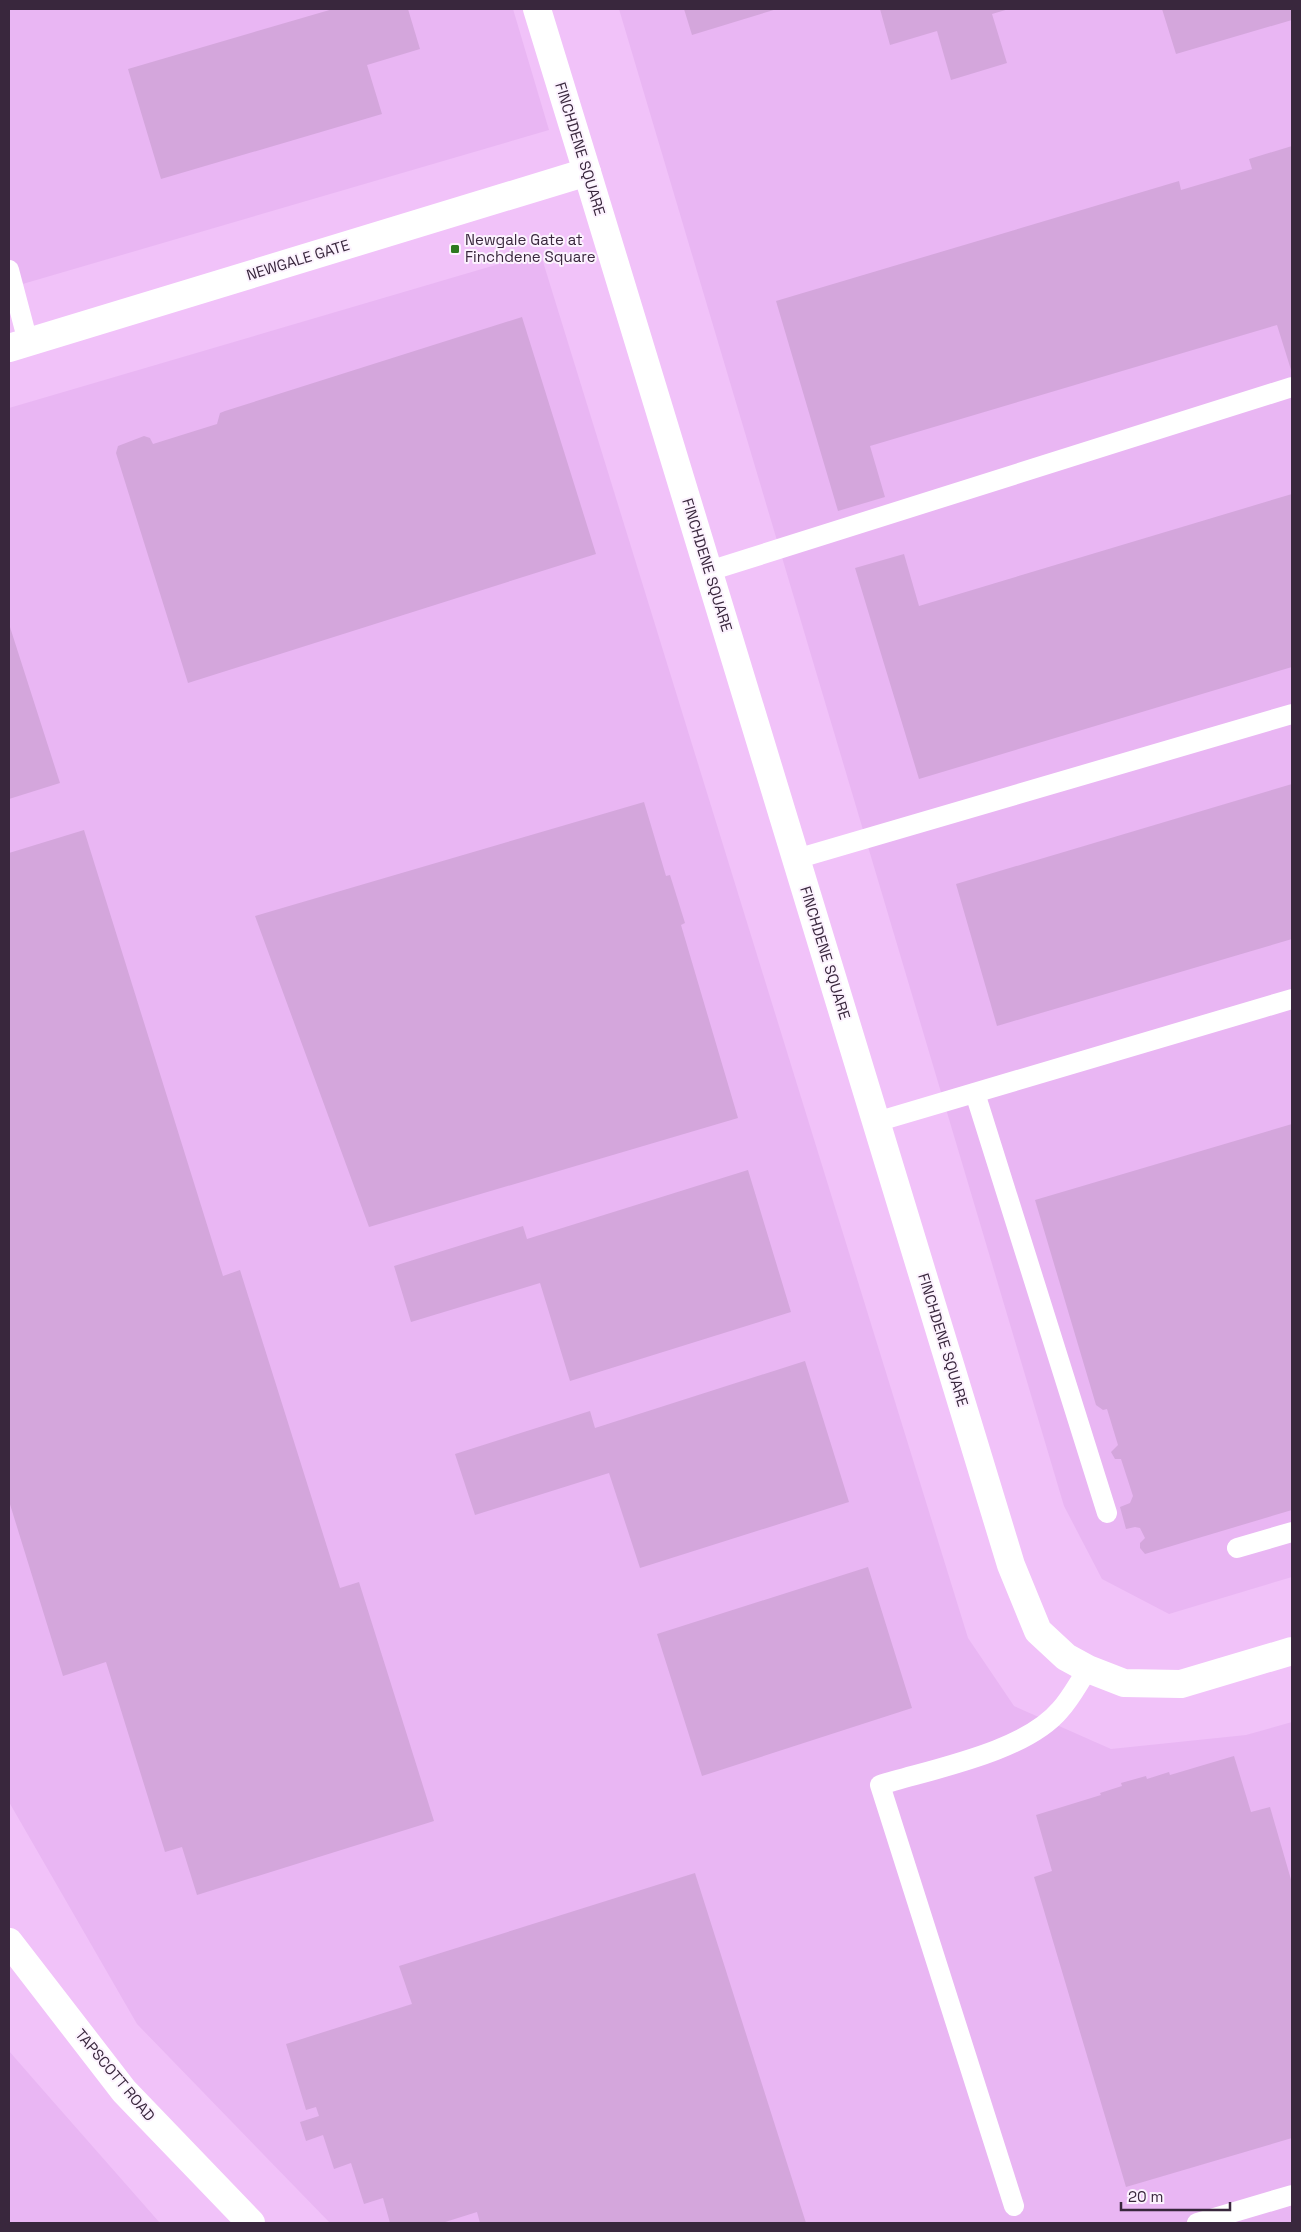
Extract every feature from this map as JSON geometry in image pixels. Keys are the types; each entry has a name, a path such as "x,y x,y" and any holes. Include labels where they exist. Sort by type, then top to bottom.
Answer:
{"street":[{"name":"FINCHDENE SQUARE","path":"538,9 1011,1565 1038,1631 1066,1657 1088,1669 1124,1683 1181,1684 1292,1651"},
{"name":"NEWGALE GATE","path":"18,345 587,172"},
{"name":"TAPSCOTT ROAD","path":"9,1942 124,2091 252,2223"}],"lane":[{"path":"9,270 18,345"},
{"path":"709,572 1292,387"},
{"path":"796,858 1292,714"},
{"path":"876,1122 1292,999"},
{"path":"975,1093 1107,1513"},
{"path":"1237,1548 1292,1532"},
{"path":"1014,2206 880,1784 997,1751 1036,1732 1060,1711 1088,1669"},
{"path":"1197,2223 1292,2195"}],"shaded area":[{"path":"9,9 513,9 549,130 9,288"},
{"path":"619,9 1292,9 1292,1577 1169,1614 1102,1579 1064,1506"},
{"path":"540,252 968,1638 1014,1706 1111,1749 1246,1735 1292,1722 1292,2223 330,2223 137,2024 9,1802 9,408"},
{"path":"9,2051 43,2090 160,2223 9,2223"}],"building":[{"path":"333,9 408,9 420,49 367,65 382,114 161,179 128,69"},
{"path":"684,9 777,9 692,35"},
{"path":"880,9 1009,9 992,14 1007,63 951,80 937,31 890,45"},
{"path":"1162,9 1292,9 1292,20 1176,54"},
{"path":"1292,146 1292,373 1277,325 870,446 885,497 838,511 776,301 1179,181 1181,190 1252,169 1249,159"},
{"path":"522,317 596,554 188,683 116,453 118,446 144,436 150,438 153,444 217,424 220,413 225,411"},
{"path":"1292,494 1292,667 919,779 855,568 904,554 919,606"},
{"path":"9,624 60,783 9,799"},
{"path":"1292,784 1292,939 997,1026 956,884"},
{"path":"644,802 666,876 670,875 685,923 681,925 738,1118 369,1227 255,916"},
{"path":"84,830 223,1276 240,1270 340,1588 359,1582 434,1821 197,1895 182,1847 165,1852 106,1662 63,1676 9,1501 9,853"},
{"path":"1292,1124 1292,1510 1145,1554 1140,1548 1140,1543 1145,1538 1140,1528 1126,1529 1120,1507 1130,1503 1133,1496 1121,1459 1115,1459 1111,1452 1118,1445 1107,1409 1103,1410 1096,1405 1035,1200"},
{"path":"748,1170 791,1312 570,1381 540,1283 411,1322 394,1266 523,1226 527,1239"},
{"path":"805,1361 849,1502 640,1568 609,1473 475,1515 455,1454 590,1411 595,1428"},
{"path":"868,1567 912,1708 702,1776 657,1634"},
{"path":"1234,1756 1251,1812 1270,1807 1292,1883 1292,2138 1126,2187 1034,1877 1052,1871 1036,1815 1101,1795 1100,1793 1122,1786 1121,1783 1146,1776 1147,1779 1169,1772 1170,1775"},
{"path":"695,1873 806,2223 480,2223 477,2212 442,2223 390,2223 383,2198 364,2204 351,2163 334,2169 323,2135 306,2141 300,2122 319,2116 316,2107 306,2110 286,2044 412,2004 399,1966"}],"place":[{"name":"Newgale Gate at Finchdene Square","path":"455,249"}]}
